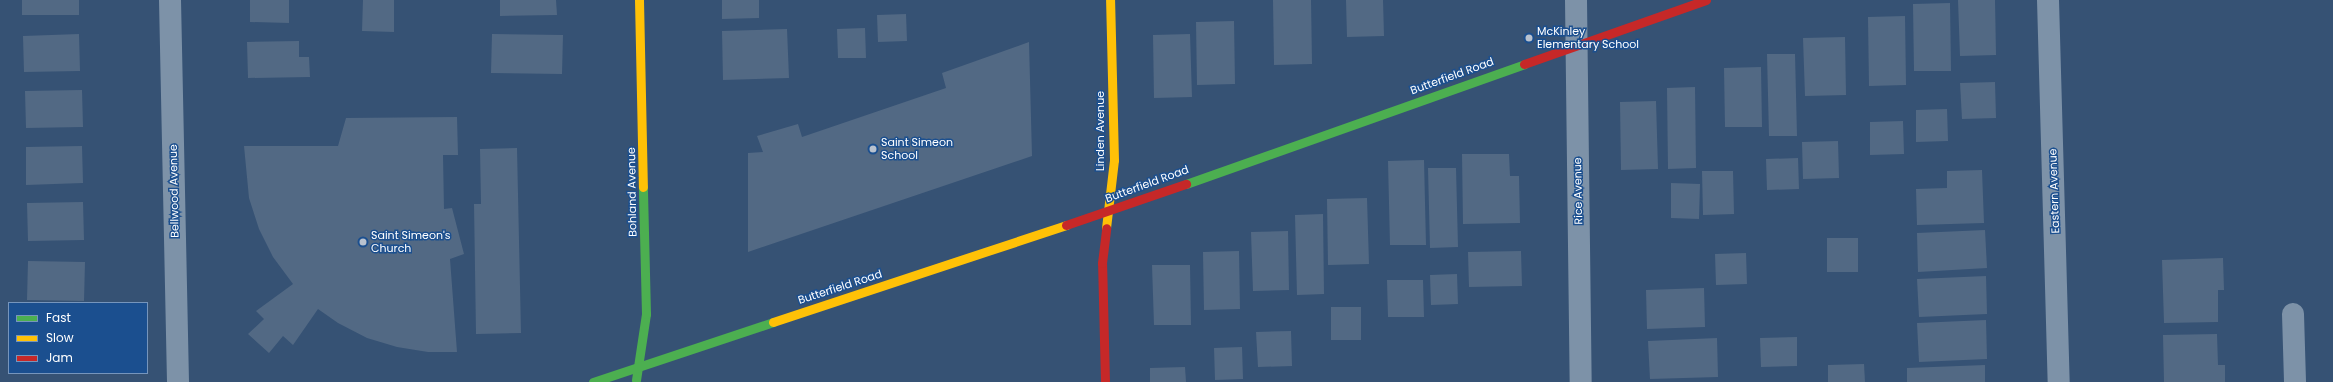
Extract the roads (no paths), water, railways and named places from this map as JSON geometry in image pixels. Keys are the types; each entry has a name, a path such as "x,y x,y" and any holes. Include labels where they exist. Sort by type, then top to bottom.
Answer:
{"main road":[{"name":"Bohland Avenue","path":"636,382 646,314 639,0"},
{"name":"Linden Avenue","path":"1105,382 1102,263 1114,160 1110,0"},
{"name":"Butterfield Road","path":"593,382 1108,211 1706,0"}],"street":[{"name":"Bellwood Avenue","path":"170,0 178,382"},
{"name":"Rice Avenue","path":"1576,0 1581,382"},
{"name":"Eastern Avenue","path":"2048,0 2059,382"},
{"path":"2293,314 2295,382"}],"place":[{"name":"McKinley Elementary School","path":"1529,38"},
{"name":"Saint Simeon School","path":"873,149"},
{"name":"Saint Simeon's Church","path":"363,242"}]}
